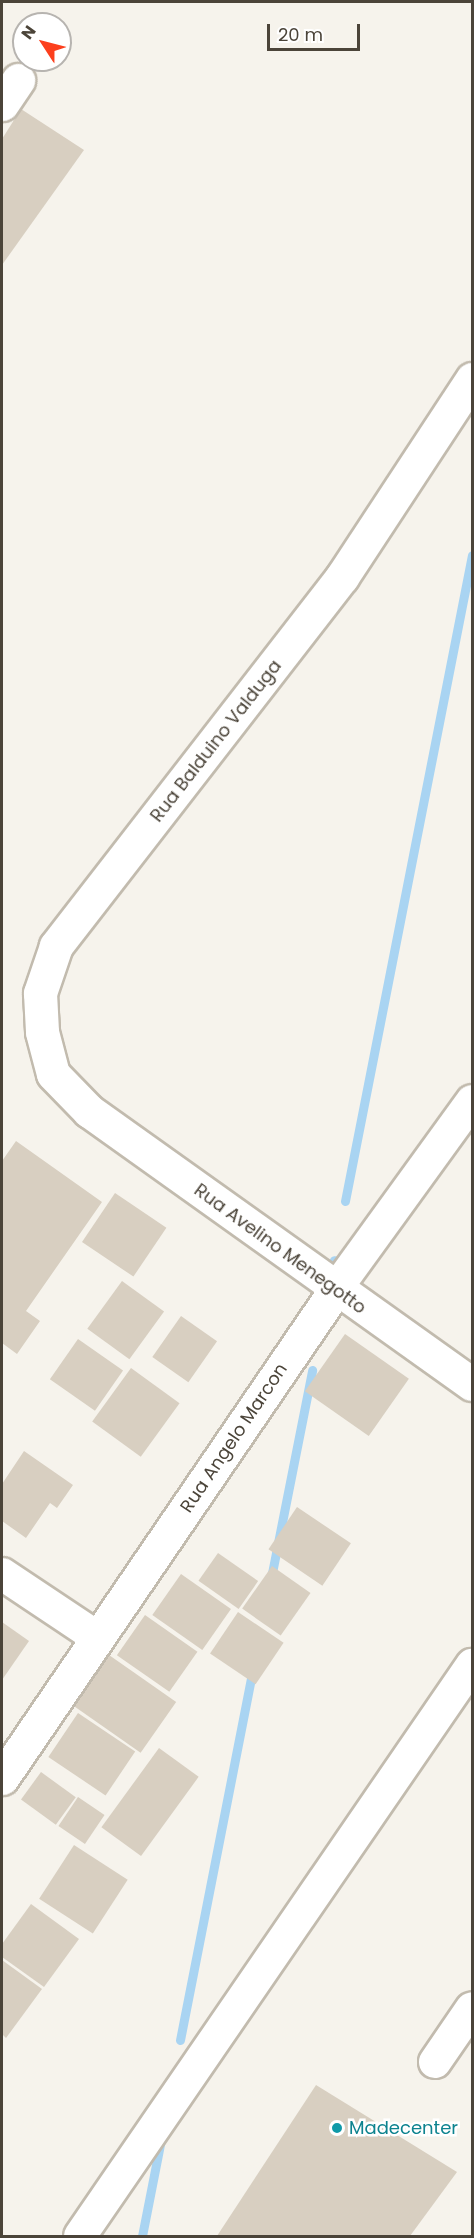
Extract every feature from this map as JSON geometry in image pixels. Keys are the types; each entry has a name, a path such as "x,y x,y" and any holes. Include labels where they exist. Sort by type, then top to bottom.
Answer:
{"street":[{"name":"Rua Balduino Valduga","path":"90,1111 53,1074 42,1032 40,993 56,946 342,577 472,379"},
{"name":"Rua Angelo Marcon","path":"2,1778 336,1289 472,1101"},
{"name":"Rua Avelino Menegotto","path":"90,1111 472,1384"},
{"path":"2,1574 98,1638"},
{"path":"80,2236 472,1665"},
{"path":"435,2062 472,2008"}],"building":[{"path":"21,109 84,150 2,265 2,139"},
{"path":"16,1141 102,1202 26,1311 40,1321 17,1354 2,1343 2,1161"},
{"path":"115,1193 166,1228 133,1277 82,1242"},
{"path":"122,1281 164,1312 129,1359 87,1329"},
{"path":"181,1316 217,1341 188,1382 152,1357"},
{"path":"345,1334 409,1379 369,1436 305,1391"},
{"path":"78,1339 123,1371 95,1411 50,1379"},
{"path":"131,1368 180,1403 141,1457 92,1421"},
{"path":"24,1451 73,1485 57,1508 50,1503 26,1538 2,1521 2,1484"},
{"path":"297,1507 351,1543 322,1586 268,1549"},
{"path":"218,1553 258,1581 239,1609 198,1581"},
{"path":"272,1566 311,1593 281,1636 242,1609"},
{"path":"181,1574 231,1609 202,1650 152,1615"},
{"path":"238,1612 284,1643 256,1684 210,1653"},
{"path":"145,1615 197,1652 169,1692 117,1655"},
{"path":"2,1622 29,1641 2,1680"},
{"path":"109,1655 176,1702 141,1753 73,1706"},
{"path":"78,1713 135,1752 106,1796 48,1757"},
{"path":"159,1748 199,1777 141,1856 101,1827"},
{"path":"41,1772 76,1797 56,1825 21,1800"},
{"path":"78,1797 105,1815 85,1844 58,1826"},
{"path":"74,1845 128,1880 93,1934 39,1899"},
{"path":"31,1904 79,1939 44,1987 2,1957 2,1944"},
{"path":"2,1960 42,1989 6,2038 2,2034"},
{"name":"Madecenter","path":"316,2085 457,2172 410,2236 217,2236"}],"waterway":[{"path":"345,1201 472,555"},
{"path":"271,1578 312,1370"},
{"path":"180,2040 253,1668"},
{"path":"142,2236 161,2139"}],"place":[{"name":"Madecenter","path":"337,2128"}]}
